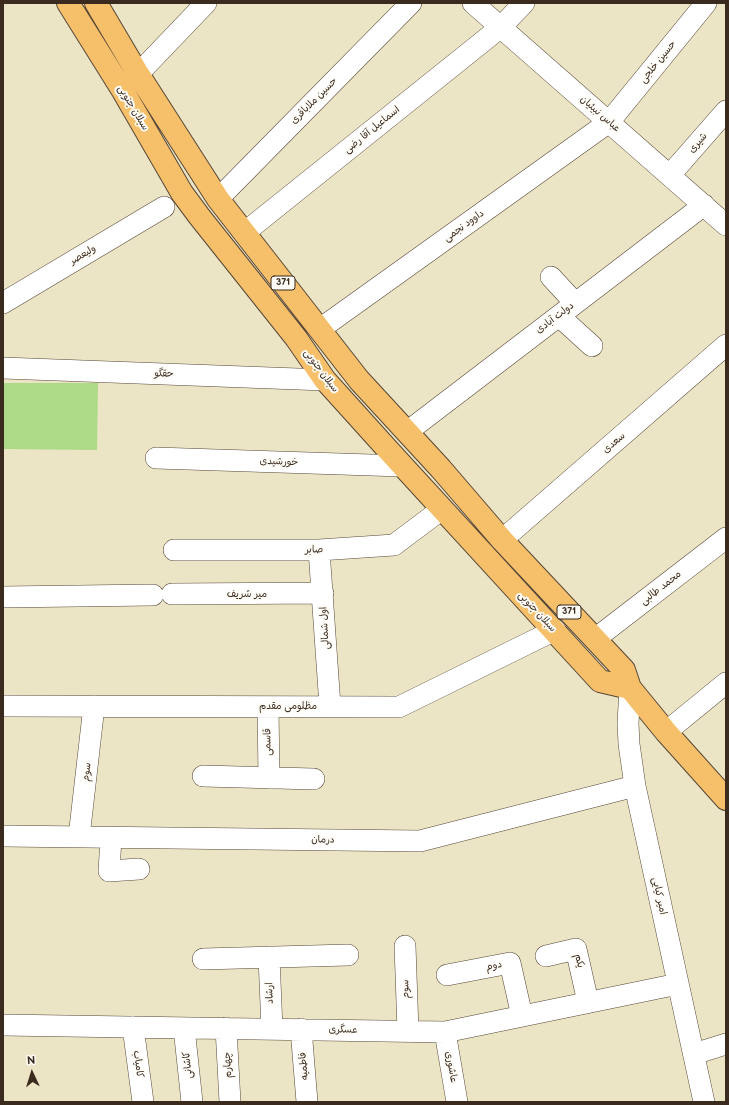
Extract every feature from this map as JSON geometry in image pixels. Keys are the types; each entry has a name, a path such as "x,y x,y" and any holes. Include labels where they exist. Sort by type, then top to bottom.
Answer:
{"main road":[{"name":"سبلان جنوبی","path":"68,3 123,91 182,193 296,338 326,380 402,466 600,681 630,688"},
{"name":"371","path":"96,3 138,74 218,199 359,380 502,540 624,670 630,688 666,732 726,799"},
{"path":"199,216 218,199"},
{"path":"296,338 318,327"},
{"path":"484,554 502,540"}],"street":[{"path":"138,74 206,3"},
{"name":"حسین ملاباقری","path":"218,199 411,3"},
{"name":"عباس نبیئیان","path":"473,3 726,224"},
{"name":"اسماعیل آقا رضی","path":"244,233 501,28 524,3"},
{"name":"حسین خلجی","path":"609,122 706,3"},
{"name":"شیری","path":"670,176 726,111"},
{"name":"داوود نجمی","path":"318,327 609,122"},
{"name":"دولت آبادی","path":"407,432 704,205"},
{"name":"ولیعصر","path":"3,303 164,207"},
{"path":"552,277 575,303"},
{"path":"559,316 592,346"},
{"name":"سعدی","path":"502,540 726,345"},
{"name":"حقگو","path":"3,368 326,380"},
{"name":"خورشیدی","path":"156,458 402,466"},
{"name":"صابر","path":"174,550 319,550 394,545 442,509"},
{"name":"محمد طالبی","path":"596,639 726,538"},
{"name":"اول شمالی","path":"319,550 330,706"},
{"name":"میر شریف","path":"3,597 322,593"},
{"name":"مظلومی مقدم","path":"3,706 399,706 554,630"},
{"path":"666,732 726,683"},
{"name":"امیر کیایی","path":"630,688 628,724 629,744 635,786 704,1102"},
{"name":"سوم","path":"80,837 94,706"},
{"name":"قاسمی","path":"268,707 269,778"},
{"path":"203,776 314,779"},
{"name":"درمان","path":"3,836 420,841 635,786"},
{"path":"111,838 109,871 139,869"},
{"name":"سوم","path":"405,946 408,1031"},
{"name":"یکم","path":"546,956 576,949 588,1002"},
{"path":"203,959 348,955"},
{"name":"ارشاد","path":"269,957 272,1029"},
{"name":"دوم","path":"448,975 510,962 522,1016"},
{"name":"عسگری","path":"3,1025 445,1032 678,984"},
{"name":"کامیاب","path":"133,1027 143,1102"},
{"name":"کاشانی","path":"184,1028 192,1102"},
{"name":"چهارم","path":"226,1028 230,1102"},
{"name":"فاطمیه","path":"301,1029 307,1102"},
{"name":"عاشوری","path":"445,1032 457,1102"},
{"path":"694,1054 726,1044"}],"green space":[{"path":"3,383 98,383 97,450 3,449"}]}
